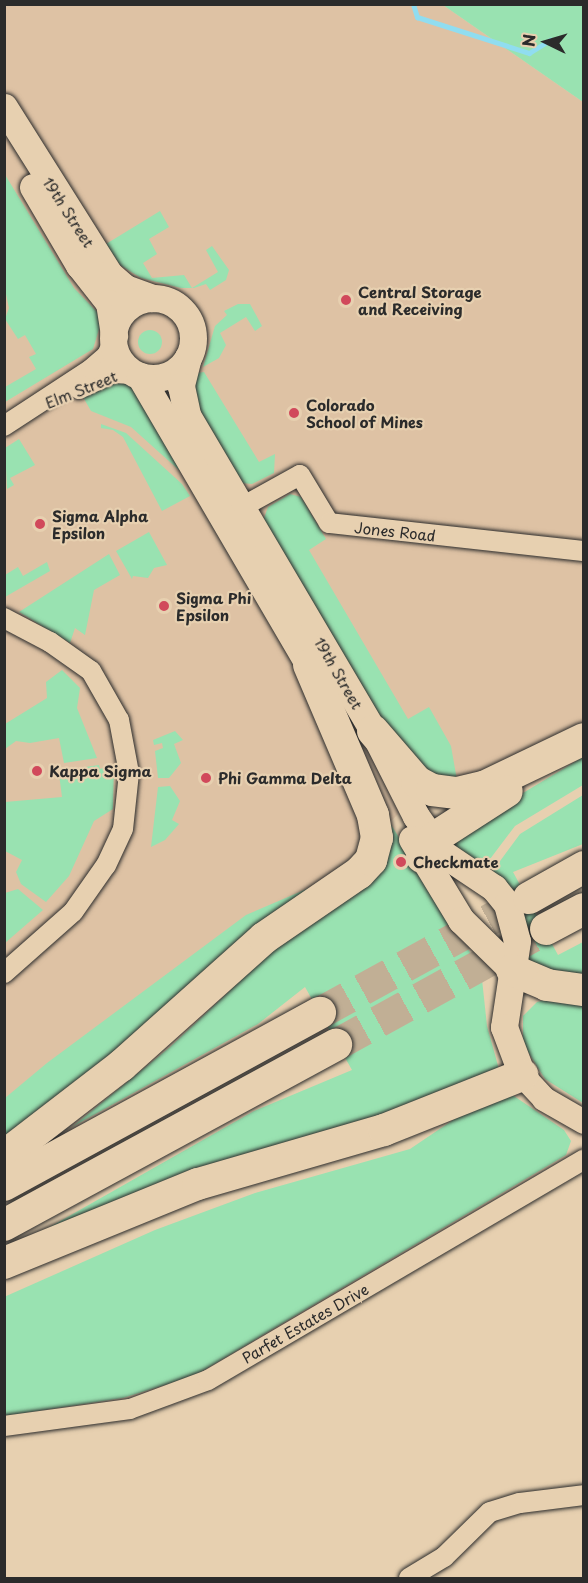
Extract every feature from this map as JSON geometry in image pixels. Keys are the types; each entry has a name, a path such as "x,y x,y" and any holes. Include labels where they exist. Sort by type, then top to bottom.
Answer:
{"highway":[{"path":"4,1156 116,1071 264,938 359,873 371,860 377,838 373,815 309,665"},
{"path":"372,731 409,777 432,790 452,793 484,787 584,741"},
{"path":"427,849 584,741"},
{"path":"529,898 584,867"},
{"path":"546,929 584,909"},
{"path":"512,970 547,985 584,990"},
{"path":"4,1185 321,1014"},
{"path":"4,1225 336,1045"},
{"path":"4,1263 198,1184 384,1130 522,1074"}],"main road":[{"name":"19th Street","path":"4,106 109,274 126,288 153,298"},
{"name":"19th Street","path":"4,139 79,265 109,303 114,338"},
{"path":"153,298 168,300 185,313 194,338 188,357 167,376 138,375 118,357 114,338 127,308 153,298"},
{"name":"19th Street","path":"188,357 181,386 187,415 372,731 461,920 512,970"},
{"name":"19th Street","path":"138,375 153,391 309,665 427,849 448,858 494,888 504,898 517,934 504,1027 522,1074"}],"street":[{"name":"Elm Street","path":"4,426 91,369 106,355 114,338"},
{"name":"Elm Street","path":"27,412 114,373 138,375"},
{"name":"Jones Road","path":"242,507 300,475 328,524 584,551"},
{"path":"4,618 50,642 99,682 119,720 129,773 123,829 106,866 73,912 4,973"},
{"name":"19th Street","path":"522,1074 544,1099 584,1122"},
{"name":"Parfet Estates Drive","path":"4,1426 130,1409 208,1380 584,1159"},
{"path":"409,1578 444,1557 490,1512 520,1503 584,1495"}],"shaded area":[{"name":"Colorado School of Mines","path":"5,5 443,5 583,102 583,725 480,779 430,781 365,848 358,863 5,1136"}],"green space":[{"path":"443,5 583,5 583,102"},
{"path":"4,173 74,288 97,312 100,326 93,349 5,402 5,387 36,369 29,357 36,354 25,335 18,339 5,319 9,308 4,285"},
{"path":"160,211 169,227 149,239 157,254 143,263 152,278 184,275 192,288 181,288 141,278 120,265 106,244"},
{"path":"212,246 229,270 226,280 210,290 206,284 192,288 218,272 206,250"},
{"path":"238,304 250,304 262,326 255,331 246,317 220,333 226,345 219,358 203,367 215,326 227,315 224,311"},
{"path":"150,330 155,331 161,337 161,347 155,353 150,354 145,353 139,347 138,342 139,337 145,331"},
{"path":"204,372 259,462 275,454 274,473 252,484 241,483 203,423 193,396 197,373"},
{"path":"129,381 190,480 131,427 91,411 83,397 107,382"},
{"path":"101,424 126,433 182,484 190,496 162,511 123,437 113,430 101,428"},
{"path":"19,439 35,465 10,478 14,485 7,489 5,448"},
{"path":"290,494 301,497 326,539 309,550 408,719 429,707 451,746 458,786 438,783 394,743 263,521 268,507"},
{"path":"149,532 167,565 154,568 148,578 133,576 132,579 116,551"},
{"path":"109,554 120,575 94,590 85,635 75,628 70,643 19,612"},
{"path":"47,562 50,571 5,597 5,575 18,567 23,576"},
{"path":"62,670 80,688 77,708 97,758 64,763 59,738 30,743 16,741 5,749 5,724 47,698 46,682"},
{"path":"175,731 183,740 174,744 181,763 169,778 158,778 155,751 163,748 162,743 154,745 153,740"},
{"path":"583,757 583,785 515,826 481,871 443,841"},
{"path":"114,764 113,809 94,821 69,876 46,902 21,884 16,872 22,860 5,851 5,802 62,797 59,774 65,770 99,765 100,769"},
{"path":"170,786 180,801 172,820 179,824 165,840 151,847 158,787"},
{"path":"583,795 583,844 513,872 558,955 583,942 583,983 527,967 489,876 520,834"},
{"path":"377,802 481,970 487,1026 500,1073 4,1253 254,1111 352,1070 305,987 258,1024 72,1127 170,1047 273,950 371,877"},
{"path":"323,882 85,1076 5,1136 5,1098 47,1063 246,915"},
{"path":"18,889 43,910 5,943 5,893"},
{"path":"548,999 583,1001 583,1103 545,1079 523,1044 523,1016 537,1002"},
{"path":"508,1092 564,1130 571,1141 566,1155 194,1376 123,1398 5,1416 4,1297 155,1230 255,1193 410,1149 456,1118"}],"waterway":[{"path":"413,4 417,17 529,53 550,40"}],"tunnel":[{"path":"320,1013 529,898"},
{"path":"336,1045 546,929"}],"place":[{"name":"Central Storage and Receiving","path":"346,300"},
{"name":"Colorado School of Mines","path":"294,413"},
{"name":"Sigma Alpha Epsilon","path":"40,524"},
{"name":"Sigma Phi Epsilon","path":"164,606"},
{"name":"Kappa Sigma","path":"37,771"},
{"name":"Phi Gamma Delta","path":"206,778"},
{"name":"Checkmate","path":"401,862"}]}
